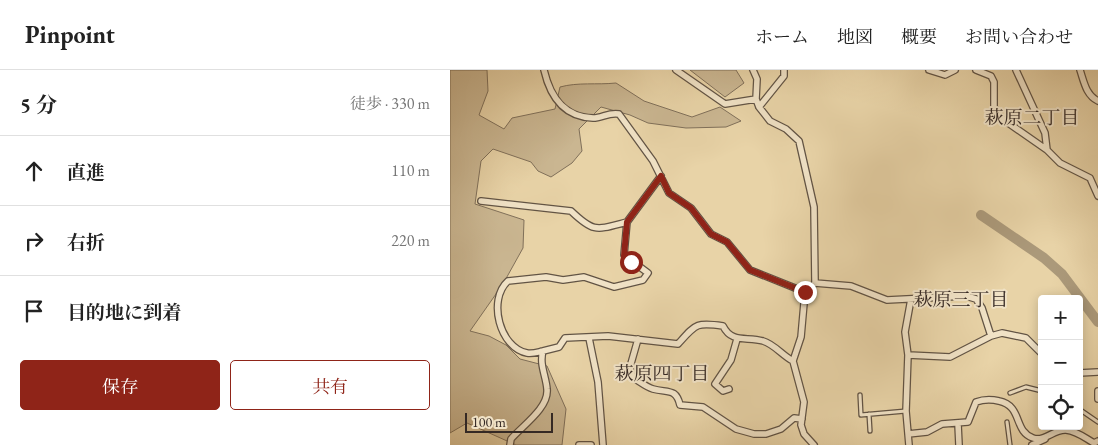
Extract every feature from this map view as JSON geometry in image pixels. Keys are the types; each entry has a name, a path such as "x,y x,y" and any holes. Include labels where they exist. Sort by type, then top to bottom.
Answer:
{"street":[{"path":"544,70 553,96 561,107 574,114 594,118 612,112 619,114 653,160 669,193 691,208 711,234 727,242 750,270 805,292"},
{"path":"676,70 725,104 756,99"},
{"path":"753,70 757,79 756,99 759,107 770,121 786,129 799,141 814,207 815,282 805,292 801,334 793,361 804,402 802,419 804,434 814,445"},
{"path":"759,107 784,76 784,70"},
{"path":"929,70 945,75 955,70"},
{"path":"976,70 991,76 994,82 994,106 1001,118 1047,150 1060,163 1090,178 1098,196"},
{"path":"1016,70 1045,133 1047,150"},
{"path":"1080,70 1091,97 1098,100"},
{"path":"661,176 627,222 624,256 648,273 643,280 614,287 607,287 584,277 563,280 546,277 508,281 504,284 496,309 498,320 507,338 514,347 526,353 559,347 565,338 608,336 678,344 691,329 701,323 723,326 727,334 737,339 764,341 793,361"},
{"path":"481,201 571,211 583,225 594,228 627,222"},
{"path":"815,282 851,286 887,300 966,296 976,299 982,308 991,336"},
{"path":"909,445 906,411 908,355 906,332 911,300"},
{"path":"908,355 950,357 991,336 1002,334 1026,338 1038,350"},
{"path":"589,338 598,382 602,445"},
{"path":"638,339 630,367 632,377 651,388 674,391 678,396 680,405 703,407 736,429 754,434 766,434 781,429 794,418 802,419"},
{"path":"729,389 723,390 716,384 730,360 737,339"},
{"path":"510,445 511,439 540,408 546,397 547,391 541,359 543,351"},
{"path":"1083,373 1098,372"},
{"path":"1098,392 1098,400"},
{"path":"908,434 927,432 942,424 968,422 976,402 993,400 1013,406 1020,425 1032,438 1046,437"},
{"path":"958,424 959,445"},
{"path":"1032,445 1042,442 1056,431 1065,430 1075,431 1094,442 1098,441"},
{"path":"578,445 591,445"}],"lane":[{"path":"1010,393 1026,387 1038,390"},
{"path":"860,395 861,415 906,411"},
{"path":"1083,413 1098,422"},
{"path":"868,414 870,431"},
{"path":"1008,422 1010,445"}],"shaded area":[{"path":"450,70 487,70 488,91 479,115 504,129 512,118 555,109 560,87 581,84 616,83 644,101 692,117 720,107 741,121 726,127 686,128 648,123 630,115 601,107 579,129 582,151 572,163 551,177 538,171 531,162 493,149 481,161 475,204 524,220 523,248 503,284 470,331 489,336 506,345 520,359 547,366 566,409 562,445 516,445 467,423 450,433"},
{"path":"690,70 736,70 744,83 725,97"}],"waterway":[{"path":"981,215 1044,258 1062,274 1098,322"}],"district":[{"name":"萩原二丁目","path":"1032,117"},
{"name":"萩原三丁目","path":"961,299"},
{"name":"萩原四丁目","path":"662,373"}],"route":[{"path":"631,262 624,256 627,222 661,176 662,183 669,193 691,208 711,234 727,242 750,270 805,292"}]}
